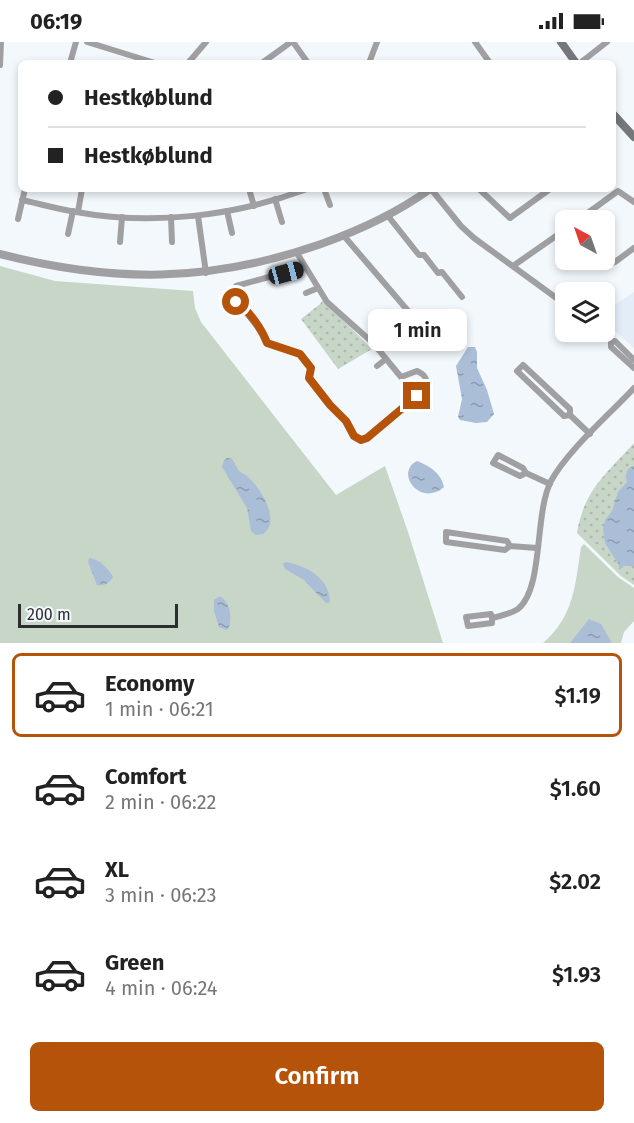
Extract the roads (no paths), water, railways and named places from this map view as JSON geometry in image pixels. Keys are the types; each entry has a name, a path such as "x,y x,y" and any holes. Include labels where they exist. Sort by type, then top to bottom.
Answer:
{"main road":[{"path":"561,42 576,60"},
{"path":"616,117 634,137"}],"street":[{"path":"0,65 1,42"},
{"path":"71,60 76,42"},
{"path":"87,42 146,60"},
{"path":"118,50 122,42"},
{"path":"191,60 206,42"},
{"path":"271,60 292,42 306,60"},
{"path":"370,60 377,42"},
{"path":"582,60 607,42"},
{"path":"471,51 476,44 488,60"},
{"path":"592,210 618,191 634,202"},
{"path":"18,219 24,192"},
{"path":"68,234 81,192"},
{"path":"250,192 254,206"},
{"path":"22,200 75,212 122,217 171,217 198,216 254,206 297,192"},
{"path":"325,192 330,205"},
{"path":"0,254 71,270 114,274 157,276 206,273 297,253 344,236 388,216 426,192"},
{"path":"433,192 461,226 474,238 555,296"},
{"path":"482,192 510,218 546,192"},
{"path":"275,199 282,222"},
{"path":"227,211 232,234"},
{"path":"198,216 206,273"},
{"path":"388,216 419,255 424,255 438,273 442,272 462,297"},
{"path":"120,242 122,217"},
{"path":"171,217 172,242"},
{"path":"344,236 421,326"},
{"path":"513,266 555,237"},
{"path":"615,262 634,248"},
{"path":"297,253 318,288 337,313 373,343 401,377 417,371 423,374 427,382 417,396 367,438 361,440 354,436 346,421 309,378 311,368 300,354 267,343 264,335 233,296 232,291 236,286 305,267"},
{"path":"306,293 318,288"},
{"path":"634,360 615,341 611,342 611,348 634,368"},
{"path":"377,366 386,359"},
{"path":"570,415 564,416 517,371 523,365 570,409 570,415 590,434"},
{"path":"492,618 507,615 518,609 525,601 532,585 543,506 550,484 567,459 634,388"},
{"path":"526,473 520,476 494,463 498,455 523,468 526,473 550,484"},
{"path":"510,546 507,541 446,532 445,536 446,542 505,550 510,546 537,548"}],"water":[{"path":"468,347 475,347 477,352 477,368 494,414 487,422 476,423 460,420 458,417 462,399 456,366"},
{"path":"227,458 231,458 239,471 252,481 267,504 270,521 263,534 256,535 251,531 247,508 222,467"},
{"path":"417,461 434,471 444,487 435,492 426,493 413,486 408,473"},
{"path":"634,466 634,566 623,566 619,570 619,565 605,543 603,530 605,520 612,511 618,492 627,482 627,472"},
{"path":"89,558 100,562 109,571 113,577 108,582 97,585 88,562"},
{"path":"285,562 301,566 321,579 329,593 330,602 326,603 304,580 285,569 283,564"},
{"path":"220,596 230,611 230,625 226,630 219,627 214,611 214,600"},
{"path":"589,619 601,624 612,643 570,643"}]}
